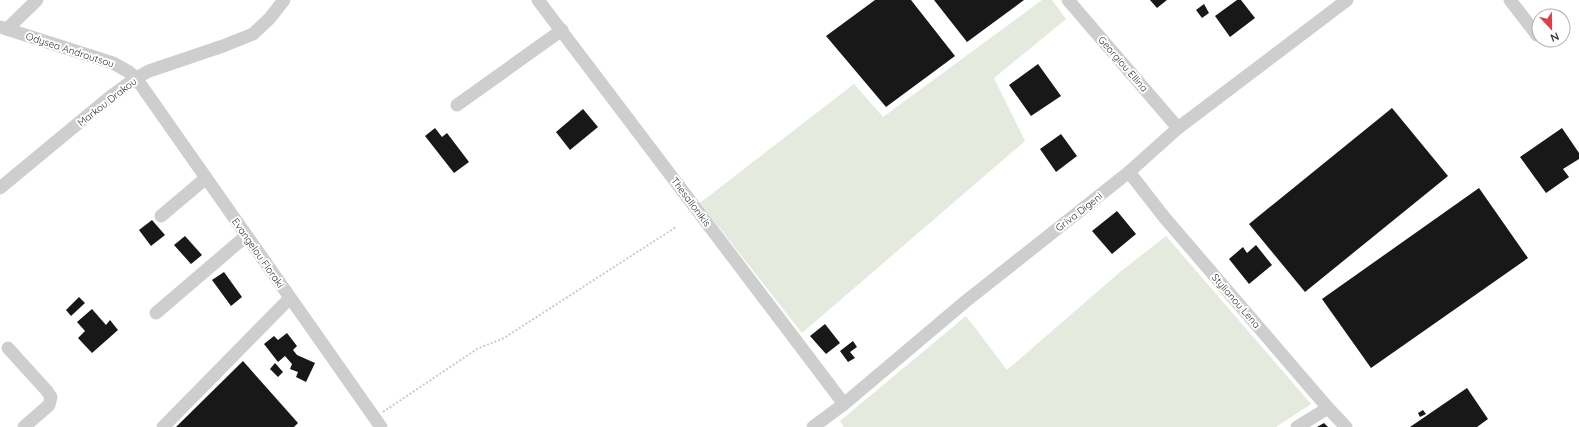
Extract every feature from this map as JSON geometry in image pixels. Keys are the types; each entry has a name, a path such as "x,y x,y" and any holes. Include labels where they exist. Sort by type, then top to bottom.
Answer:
{"street":[{"path":"4,28 37,0"},
{"name":"Markou Drakou","path":"0,188 110,97 136,78 149,71 223,46 253,34 270,18 284,0"},
{"name":"Thesallonikis","path":"538,0 844,404"},
{"name":"Georgiou Ellina","path":"1068,0 1178,128"},
{"name":"Griva Digeni","path":"812,427 844,404 966,301 1129,172 1178,128 1347,0"},
{"path":"1511,0 1531,27"},
{"name":"Odysea Androutsou","path":"4,28 114,63 136,78"},
{"path":"457,105 562,30"},
{"name":"Evangelou Floraki","path":"136,78 377,422"},
{"name":"Stylianou Lena","path":"1129,172 1164,217 1346,427"},
{"path":"161,216 206,178"},
{"path":"156,313 246,236"},
{"path":"163,427 290,298"},
{"path":"8,348 51,397 49,405 24,427"},
{"path":"1297,427 1328,408"}],"path":[{"path":"377,422 477,349 504,338 676,228"}],"shaded area":[{"path":"1042,0 1052,0 1066,19 994,78 1025,141 802,333 700,203 854,84 883,117"},
{"path":"1166,236 1311,404 1276,427 844,427 840,421 966,316 1007,370 1120,272"}],"building":[{"path":"875,0 911,0 955,56 886,107 826,36"},
{"path":"934,0 1024,0 967,42"},
{"path":"1150,0 1167,0 1157,8"},
{"path":"1237,0 1241,0 1255,18 1230,37 1215,16"},
{"path":"1204,4 1209,13 1202,18 1196,10"},
{"path":"1038,64 1061,96 1031,116 1009,85"},
{"path":"1392,108 1448,176 1305,292 1249,224"},
{"path":"583,109 598,127 570,150 556,132"},
{"path":"435,128 442,137 447,133 469,162 454,173 425,136"},
{"path":"1562,128 1579,153 1579,159 1563,169 1569,177 1546,193 1520,157"},
{"path":"1061,134 1077,156 1056,172 1040,149"},
{"path":"1479,188 1528,258 1371,368 1322,299"},
{"path":"1117,211 1136,234 1112,254 1092,231"},
{"path":"152,220 165,235 151,246 139,230"},
{"path":"185,236 202,255 191,264 174,245"},
{"path":"1256,245 1272,265 1249,284 1229,259 1243,247 1247,253"},
{"path":"224,272 242,297 231,306 212,280"},
{"path":"79,297 85,303 71,316 66,310"},
{"path":"92,309 106,325 110,320 118,330 92,353 78,338 85,331 77,322"},
{"path":"825,324 840,343 826,354 810,336"},
{"path":"287,333 297,346 293,350 297,355 315,363 306,382 296,377 298,372 290,369 292,364 285,356 278,362 264,344 274,336 278,340"},
{"path":"853,341 857,347 850,352 855,358 848,362 840,351"},
{"path":"243,361 298,423 294,427 176,427"},
{"path":"275,363 283,372 278,377 270,369"},
{"path":"1467,388 1488,419 1477,427 1410,427"},
{"path":"1423,410 1426,414 1420,417 1418,413"},
{"path":"1324,423 1328,427 1317,427"}]}
